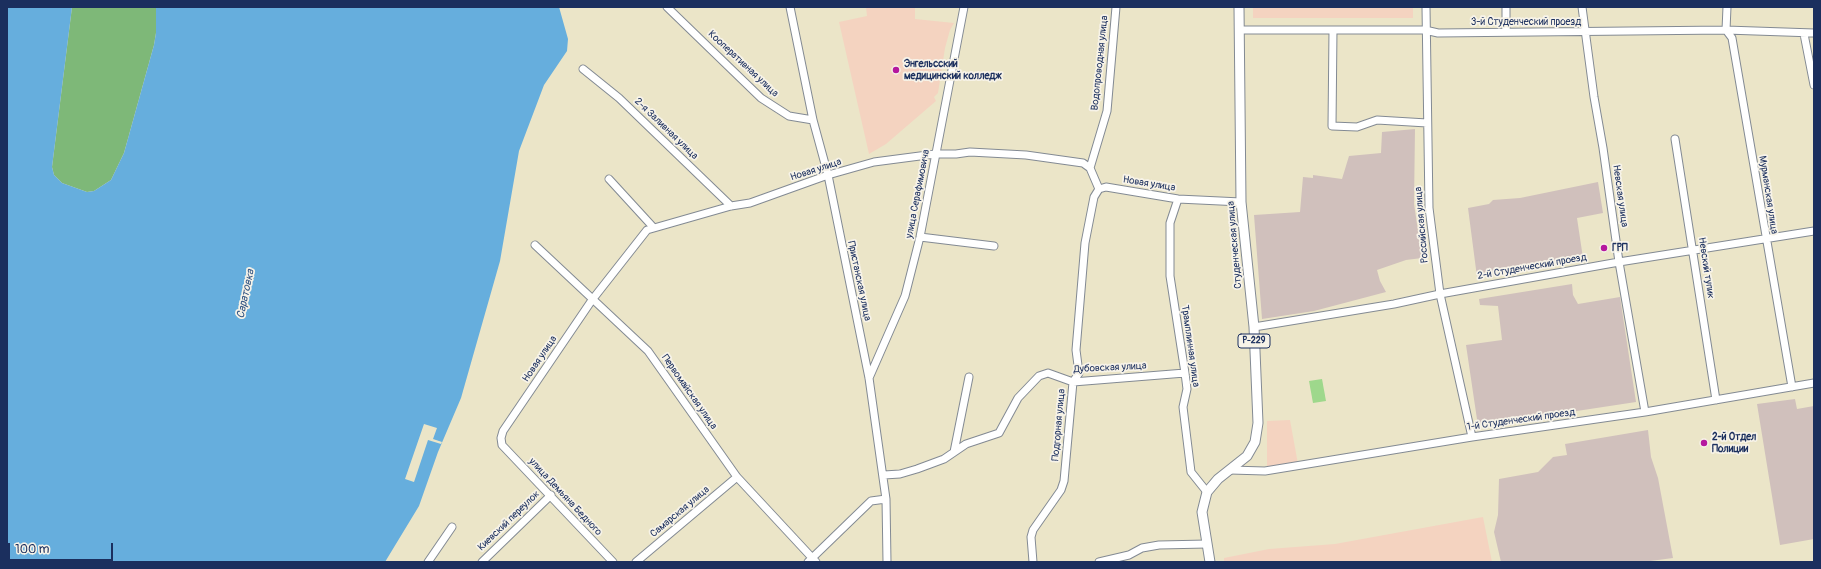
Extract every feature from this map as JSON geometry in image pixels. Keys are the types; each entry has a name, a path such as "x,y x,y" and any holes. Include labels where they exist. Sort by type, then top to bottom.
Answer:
{"main road":[{"name":"Студенческая улица","path":"1230,470 1247,456 1255,442 1258,423 1254,327 1241,202 1239,7"},
{"name":"Р-229","path":"1210,562 1202,512 1207,492 1218,479 1230,470"}],"street":[{"name":"Кооперативная улица","path":"667,7 762,98 789,116 813,120"},
{"name":"Пристанская улица","path":"790,7 813,120 828,175 869,378 884,475 888,525 887,562"},
{"name":"улица Серафимовича","path":"869,378 905,296 920,236 964,7"},
{"name":"Водопроводная улица","path":"1090,168 1106,111 1116,7"},
{"name":"Российская улица","path":"1426,7 1425,30 1429,208 1440,294 1472,437"},
{"path":"1506,7 1506,32"},
{"name":"Невская улица","path":"1582,7 1619,262 1646,412"},
{"name":"Мурманская улица","path":"1727,7 1726,30 1732,38 1792,387"},
{"name":"3-й Студенческий проезд","path":"1239,30 1425,30 1438,33 1726,30 1814,34"},
{"path":"1334,30 1332,126 1357,126 1377,120 1427,123"},
{"path":"1804,34 1814,85"},
{"name":"2-я Заливная улица","path":"583,70 619,98 732,206"},
{"name":"Невский тупик","path":"1675,139 1716,400"},
{"name":"Новая улица","path":"502,445 503,431 592,300 640,236 653,227 732,206 750,203 828,175 874,162 935,154 970,152 1026,155 1083,163 1090,168"},
{"path":"1090,168 1099,189"},
{"path":"609,179 653,227"},
{"name":"Новая улица","path":"1099,189 1106,187 1178,199 1241,202"},
{"name":"Подгорная улица","path":"1033,562 1031,542 1033,530 1061,490 1064,481 1072,382 1079,373 1076,350 1085,243 1094,197 1099,189"},
{"name":"Трамплинная улица","path":"1178,199 1170,223 1170,276 1187,389 1184,406 1191,472 1207,492"},
{"name":"2-й Студенческий проезд","path":"1254,327 1394,304 1440,294 1619,262 1814,231"},
{"path":"920,236 994,246"},
{"name":"Первомайская улица","path":"535,245 648,351 737,477 812,561"},
{"name":"Дубовская улица","path":"884,475 917,469 944,459 966,444 999,433 1018,398 1039,376 1048,373 1072,382 1185,373"},
{"path":"954,452 969,377"},
{"name":"1-й Студенческий проезд","path":"1230,470 1265,471 1472,437 1646,412 1814,383"},
{"name":"улица Демьяна Бедного","path":"502,445 613,562"},
{"name":"Самарская улица","path":"636,562 737,477"},
{"name":"Киевский переулок","path":"482,562 550,495"},
{"path":"812,561 871,501 886,499"},
{"path":"428,562 452,527"},
{"path":"1099,562 1117,560 1142,548 1159,545 1207,544"}],"shaded area":[{"name":"Энгельсский медицинский колледж","path":"866,7 915,7 915,19 954,23 950,30 945,48 938,93 934,97 936,101 886,144 869,154 839,22 867,16"},
{"path":"1253,7 1413,7 1413,18 1253,18"},
{"path":"1415,129 1414,204 1422,258 1406,260 1377,270 1380,281 1386,292 1314,311 1262,319 1254,215 1300,212 1303,177 1313,178 1313,175 1342,179 1349,156 1381,153 1382,132"},
{"path":"1598,182 1603,213 1577,218 1583,258 1477,277 1468,208 1489,204 1493,200 1520,198"},
{"path":"1572,284 1573,295 1578,304 1620,297 1636,402 1478,426 1466,345 1502,340 1498,306 1480,305 1479,299"},
{"path":"1795,399 1797,409 1814,406 1814,539 1780,545 1757,404"},
{"path":"1290,420 1298,464 1267,468 1267,421"},
{"path":"1648,430 1651,457 1658,478 1673,558 1643,562 1501,562 1494,532 1498,515 1499,479 1538,472 1553,457 1567,455 1565,444"},
{"path":"1483,517 1492,562 1224,562 1224,558 1269,549 1335,544"}],"green space":[{"path":"72,7 156,7 156,33 154,45 124,153 111,180 94,191 87,192 62,183 54,175 52,167"},
{"path":"1322,379 1326,401 1313,403 1309,381"}],"water":[{"name":"Саратовка","path":"7,7 72,7 52,167 54,175 62,183 87,192 94,191 111,180 124,153 154,45 156,33 156,7 559,7 568,39 567,51 544,85 519,151 500,261 461,398 438,452 419,506 385,562 7,562"}],"pier":[{"path":"424,424 437,428 433,439 442,442 441,444 428,440 414,482 405,479"}],"place":[{"name":"Энгельсский медицинский колледж","path":"896,70"},
{"name":"ГРП","path":"1604,248"},
{"name":"2-й Отдел Полиции","path":"1704,443"}]}
